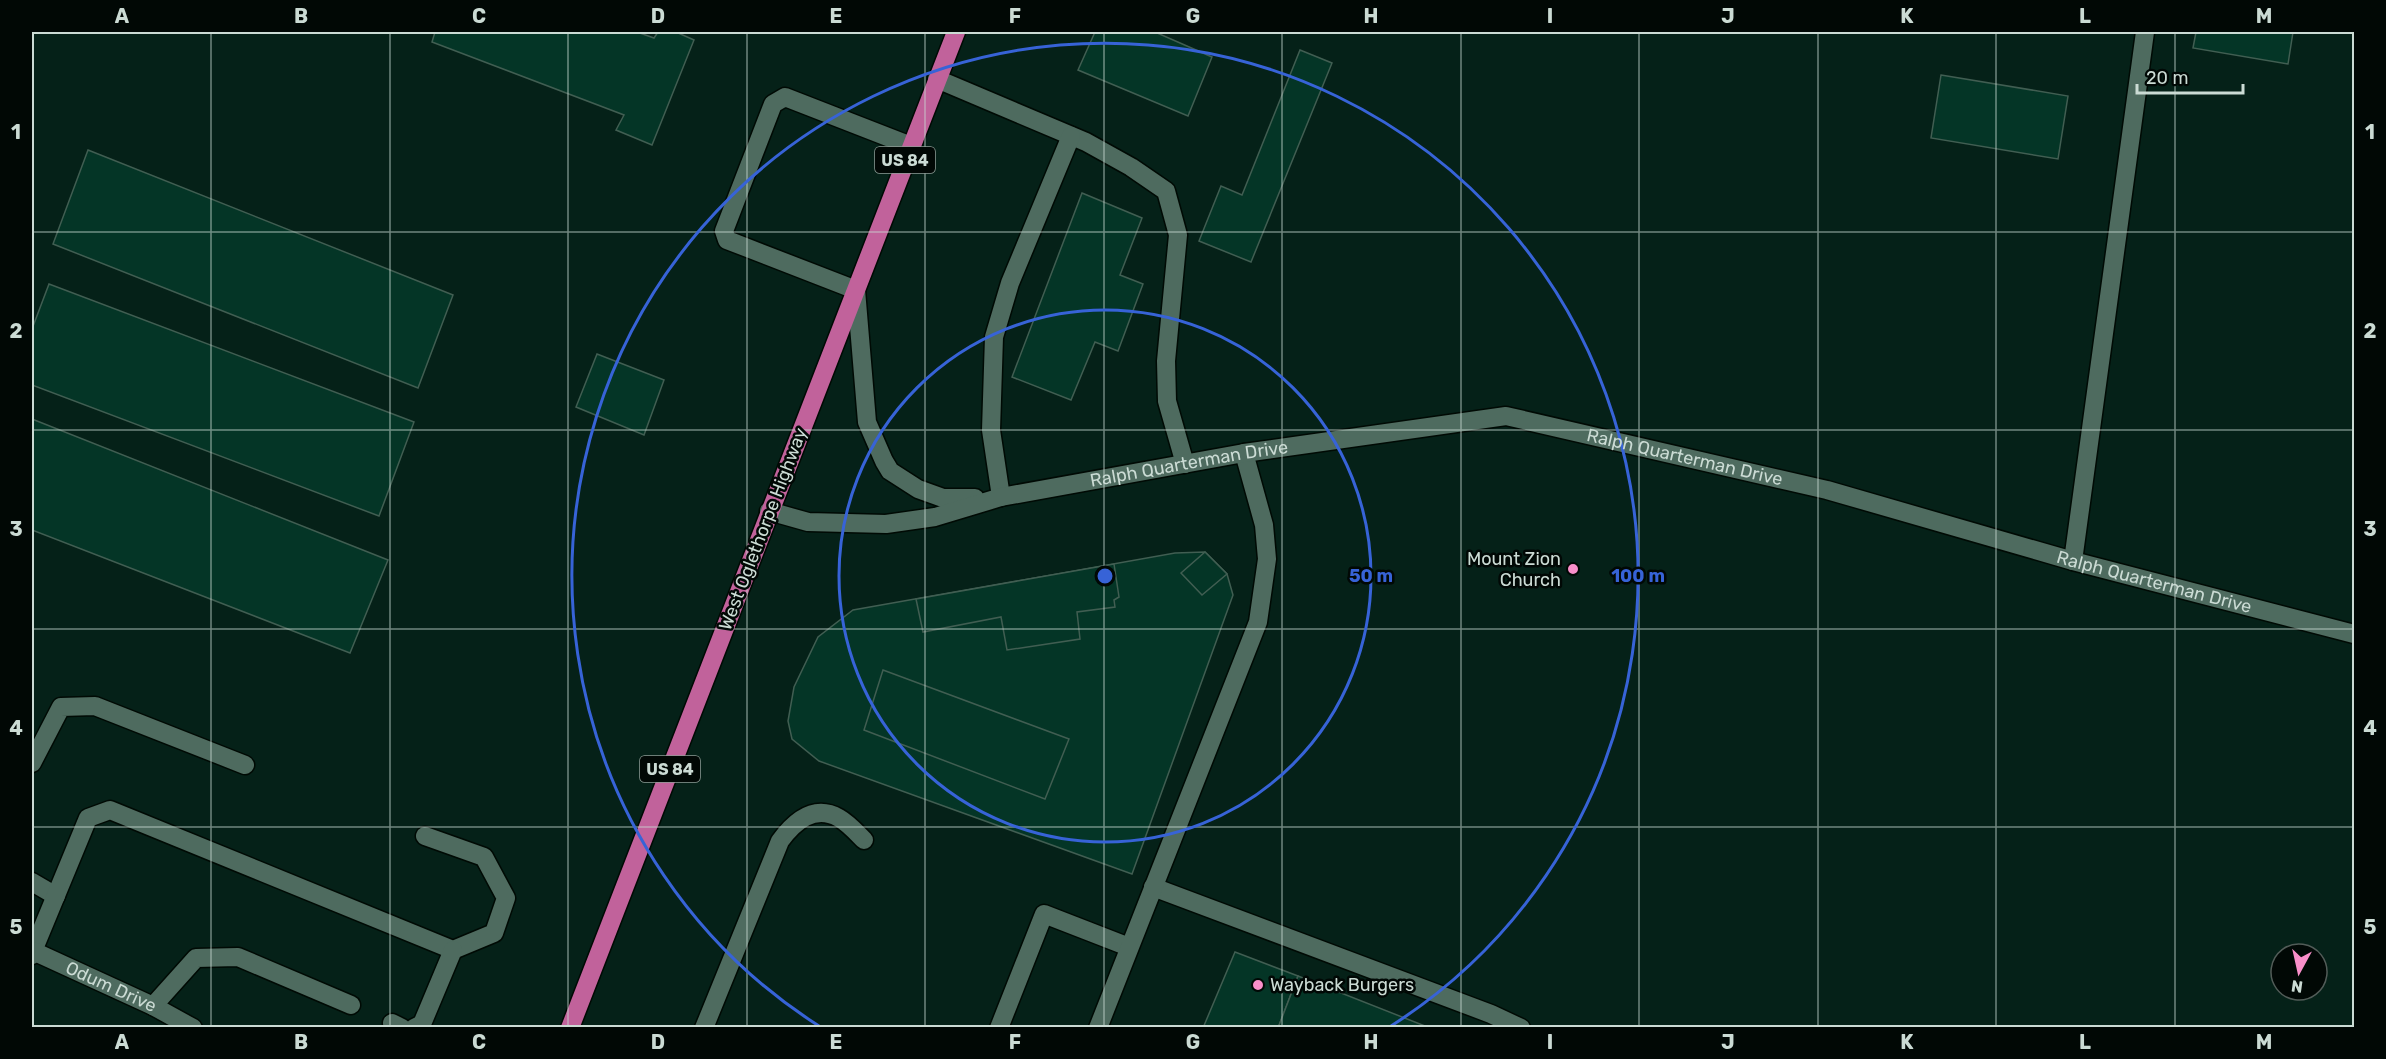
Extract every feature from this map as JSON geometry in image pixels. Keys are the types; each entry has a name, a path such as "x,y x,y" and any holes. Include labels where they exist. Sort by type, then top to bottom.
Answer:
{"highway":[{"name":"West Oglethorpe Highway","path":"570,1028 956,32"}],"street":[{"path":"2073,561 2145,32"},
{"path":"937,79 1071,136 1131,167 1166,191 1178,235 1166,361 1167,401 1185,464"},
{"path":"856,290 727,240 724,231 773,104 785,97 911,146"},
{"path":"1001,497 991,430 994,337 1010,283 1071,136"},
{"name":"Ralph Quarterman Drive","path":"856,290 867,422 890,471 918,489 942,498 1001,497"},
{"name":"Ralph Quarterman Drive","path":"770,511 808,522 886,524 935,517 1001,497 1244,453 1506,416 1827,490 2073,561 2355,634"},
{"path":"1098,1028 1258,622 1264,591 1266,548 1264,525 1244,453"},
{"path":"32,763 61,707 95,706 245,765"},
{"path":"32,953 88,818 110,810 453,950 494,933 506,898 484,857 425,836"},
{"path":"704,1028 780,841 792,825 806,815 821,813 839,818 864,840"},
{"path":"32,882 56,896"},
{"path":"1153,887 1521,1028"},
{"path":"999,1028 1044,914 1129,947"},
{"path":"414,1028 422,1024 453,950"},
{"name":"Odum Drive","path":"32,953 153,1006 193,1028"},
{"path":"153,1006 196,958 238,957 351,1005"}],"building":[{"path":"435,32 637,32 654,38 658,32 676,32 694,40 652,145 616,130 624,115 432,42"},
{"path":"1095,32 1155,32 1212,57 1188,116 1078,70"},
{"path":"2196,32 2293,32 2288,64 2193,48"},
{"path":"1300,50 1332,63 1251,262 1199,241 1221,186 1242,195"},
{"path":"1941,75 2068,96 2058,159 1931,138"},
{"path":"88,150 453,295 418,388 53,244"},
{"path":"1082,193 1142,218 1120,275 1143,284 1118,351 1095,342 1071,400 1012,377"},
{"path":"49,284 414,422 379,516 32,385 32,329"},
{"path":"597,354 664,380 644,435 576,407"},
{"path":"32,419 388,560 350,653 32,530"},
{"path":"1205,552 1227,574 1233,595 1132,874 819,761 792,739 788,721 794,687 818,637 853,610 1175,553"},
{"path":"1205,552 1227,574 1202,595 1181,573"},
{"path":"1114,564 1119,597 1114,600 1115,607 1077,612 1080,639 1007,650 1001,617 923,632 916,599"},
{"path":"883,670 1069,739 1045,799 864,730"},
{"name":"Wayback Burgers","path":"1235,952 1298,976 1278,1028 1203,1028"},
{"path":"1298,976 1430,1028 1278,1028"}],"place":[{"name":"Mount Zion Church","path":"1573,569"},
{"name":"Wayback Burgers","path":"1258,985"}]}
